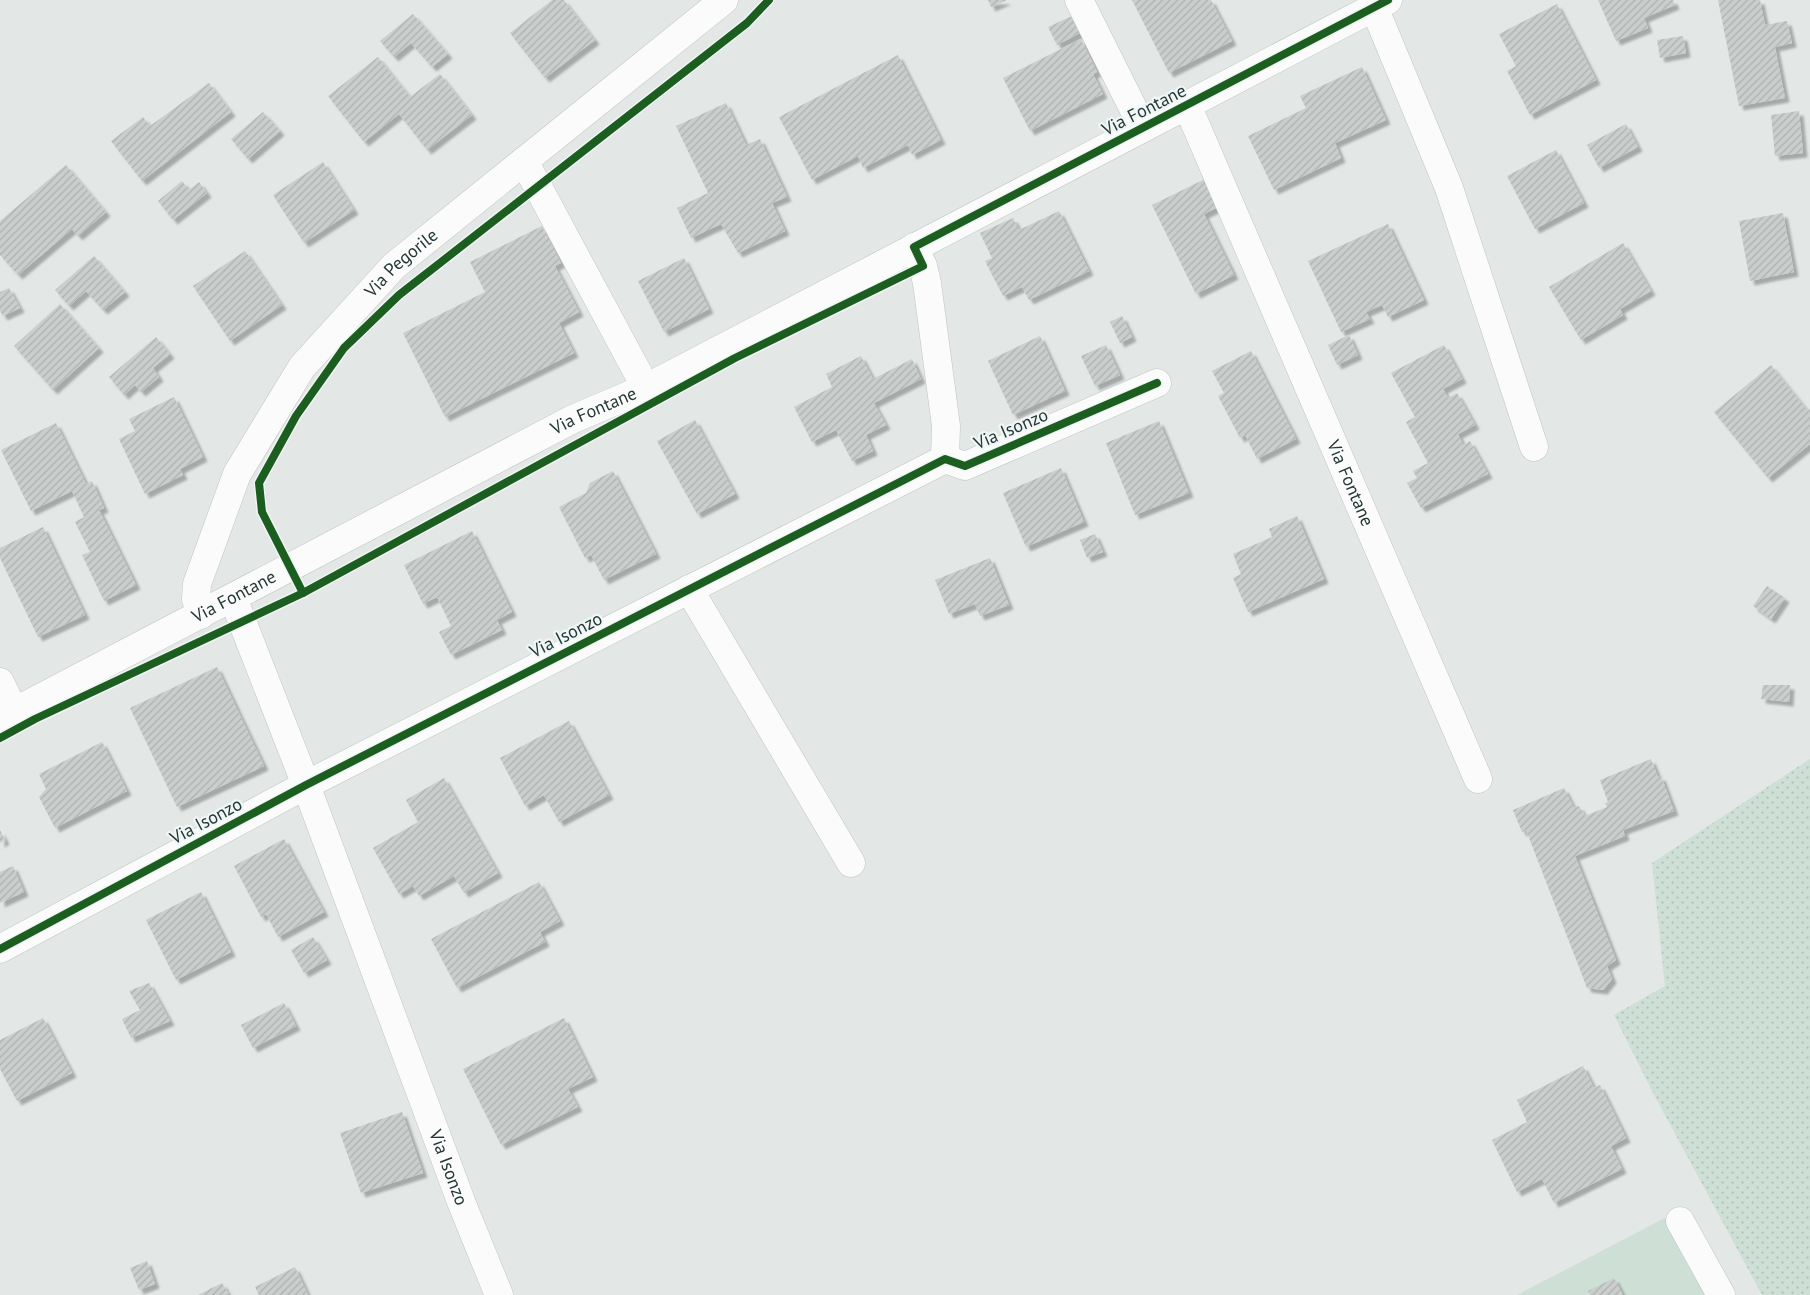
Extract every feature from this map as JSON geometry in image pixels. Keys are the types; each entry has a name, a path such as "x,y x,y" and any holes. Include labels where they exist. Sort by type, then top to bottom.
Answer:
{"street":[{"name":"Via Pegorile","path":"201,615 196,599 197,584 237,474 302,367 394,266 724,0"},
{"path":"1080,0 1143,128"},
{"name":"Via Fontane","path":"7,715 201,615 573,418 646,388 1381,4 1449,188 1534,447"},
{"name":"Via Fontane","path":"1187,105 1478,779"},
{"path":"524,161 646,388"},
{"name":"Via Isonzo","path":"914,247 923,266 927,283 946,426 945,459"},
{"name":"Via Isonzo","path":"0,950 306,785 945,459 965,466 1157,383"},
{"path":"689,589 851,863"},
{"name":"Via Isonzo","path":"233,598 306,785 462,1204 500,1295"},
{"path":"0,682 7,715"},
{"path":"1680,1220 1721,1295"}],"shaded area":[{"path":"1810,759 1810,1295 1762,1295 1652,1091 1614,1015 1665,986 1652,863"},
{"path":"1665,1218 1707,1295 1517,1295"}],"building":[{"path":"552,0 564,0 595,40 545,78 510,33"},
{"path":"988,0 1007,0 991,7"},
{"path":"1132,0 1211,0 1232,41 1169,73"},
{"path":"1598,0 1673,0 1675,5 1644,18 1648,28 1616,41"},
{"path":"1718,0 1760,0 1765,25 1787,21 1792,43 1775,47 1785,98 1739,106"},
{"path":"1557,4 1596,80 1530,115 1507,71 1516,66 1499,34"},
{"path":"413,14 448,54 432,67 411,43 394,57 380,41"},
{"path":"1072,16 1080,33 1057,45 1048,27"},
{"path":"1683,36 1686,53 1660,58 1657,40"},
{"path":"1081,39 1097,72 1093,74 1103,94 1030,131 1003,78"},
{"path":"898,55 941,140 912,155 908,145 863,168 858,156 812,180 779,117"},
{"path":"378,57 410,97 440,74 472,115 427,150 399,114 364,142 328,96"},
{"path":"1362,67 1386,120 1335,143 1341,158 1274,190 1248,136 1306,108 1300,96"},
{"path":"209,83 231,112 142,181 111,141 143,117 150,126"},
{"path":"726,103 746,145 760,139 787,197 772,203 785,231 738,253 721,224 691,238 677,208 708,193 676,126"},
{"path":"1799,111 1803,153 1775,156 1771,115"},
{"path":"263,112 280,131 248,159 231,139"},
{"path":"1626,124 1638,147 1599,168 1587,145"},
{"path":"1556,150 1584,203 1535,229 1507,176"},
{"path":"323,162 354,210 304,243 273,195"},
{"path":"66,165 106,212 78,236 72,229 18,275 0,255 0,221"},
{"path":"1207,178 1220,206 1204,214 1234,275 1196,294 1152,205"},
{"path":"182,181 189,190 199,182 207,193 173,220 158,201"},
{"path":"1059,211 1089,271 1029,300 1022,287 1003,296 985,261 992,258 980,233 1013,218 1019,230"},
{"path":"1783,213 1794,272 1750,281 1739,221"},
{"path":"1388,224 1424,300 1388,317 1382,305 1366,312 1370,319 1341,332 1308,261"},
{"path":"542,226 561,263 555,266 579,312 559,323 574,353 445,417 403,333 485,292 470,262"},
{"path":"1623,243 1651,291 1620,309 1623,315 1581,340 1549,287"},
{"path":"245,251 282,305 230,341 193,286"},
{"path":"94,256 125,292 103,310 86,291 69,306 55,290"},
{"path":"684,258 709,309 664,332 638,281"},
{"path":"9,288 20,308 3,316 0,311 0,292"},
{"path":"60,304 99,348 53,390 14,346"},
{"path":"1122,316 1132,337 1120,343 1110,322"},
{"path":"1349,335 1358,355 1337,365 1328,345"},
{"path":"1040,336 1065,391 1013,415 988,361"},
{"path":"156,337 170,354 153,368 159,377 141,392 135,385 124,395 109,377"},
{"path":"1106,345 1120,375 1095,386 1081,356"},
{"path":"1444,345 1462,379 1443,389 1448,398 1457,393 1475,425 1458,434 1463,445 1470,441 1488,474 1421,508 1407,483 1417,478 1413,471 1428,463 1406,422 1415,417 1391,373"},
{"path":"1251,351 1296,439 1257,459 1245,435 1240,438 1218,396 1224,393 1212,371"},
{"path":"861,356 873,379 912,359 921,379 874,403 886,425 866,435 873,451 852,461 836,430 812,442 794,407 832,387 826,374"},
{"path":"1771,365 1808,411 1810,409 1810,444 1768,478 1714,412"},
{"path":"174,397 203,457 180,469 183,475 145,494 119,439 135,431 129,419"},
{"path":"695,420 735,494 697,514 657,441"},
{"path":"1159,421 1189,493 1135,515 1106,443"},
{"path":"56,423 86,484 92,481 104,508 99,510 136,585 104,601 82,555 90,552 75,522 84,517 72,491 31,511 1,450"},
{"path":"1061,468 1084,522 1026,547 1003,493"},
{"path":"613,471 656,554 604,580 591,555 585,558 559,507 586,493 590,483"},
{"path":"1297,516 1324,579 1248,612 1233,578 1241,574 1233,554 1272,537 1269,529"},
{"path":"43,527 85,615 38,637 0,558 0,548"},
{"path":"472,531 512,612 497,620 502,630 451,655 439,632 451,626 437,597 423,604 404,565"},
{"path":"1095,534 1103,552 1087,558 1080,540"},
{"path":"990,558 1009,605 980,616 975,604 949,614 935,580"},
{"path":"1767,586 1785,598 1771,619 1753,606"},
{"path":"217,667 264,766 177,807 130,708"},
{"path":"1763,685 1790,685 1789,702 1761,699"},
{"path":"569,721 609,795 559,822 544,795 525,806 500,758"},
{"path":"102,742 127,791 55,828 39,797 46,789 39,774"},
{"path":"1651,759 1658,777 1661,776 1674,811 1623,830 1625,836 1575,856 1616,960 1607,966 1612,979 1603,990 1587,988 1526,830 1522,832 1513,810 1564,788 1574,808 1579,806 1585,816 1607,807 1605,803 1608,802 1600,780"},
{"path":"444,778 498,873 464,893 454,876 419,896 413,886 399,894 373,848 418,822 406,800"},
{"path":"0,830 5,840 0,843"},
{"path":"284,839 324,912 278,937 266,914 261,917 234,866"},
{"path":"13,866 24,892 0,903 0,872"},
{"path":"539,882 560,921 540,932 545,942 457,988 431,939"},
{"path":"201,892 231,952 176,980 146,920"},
{"path":"313,937 327,960 304,973 291,950"},
{"path":"149,983 170,1021 131,1038 122,1019 140,1010 129,991"},
{"path":"284,1003 296,1026 253,1048 241,1025"},
{"path":"43,1018 72,1073 17,1101 0,1069 0,1040"},
{"path":"564,1018 593,1077 568,1089 578,1107 501,1145 463,1069"},
{"path":"1583,1066 1594,1088 1600,1085 1626,1138 1611,1146 1622,1169 1554,1203 1542,1179 1517,1192 1492,1140 1527,1122 1517,1100"},
{"path":"402,1112 423,1173 361,1193 340,1133"},
{"path":"147,1261 155,1284 139,1290 130,1268"},
{"path":"295,1267 308,1295 259,1295 255,1287"},
{"path":"1614,1278 1623,1295 1590,1295 1588,1291"},
{"path":"222,1283 229,1295 198,1295"}],"cycle path":[{"path":"303,593 262,512 259,483 296,416 344,348 399,295 747,23 769,0"},
{"path":"0,738 35,719 303,593 735,358 923,266 914,247 1388,0"},
{"path":"0,949 306,785 945,459 965,466 1157,383"}]}
